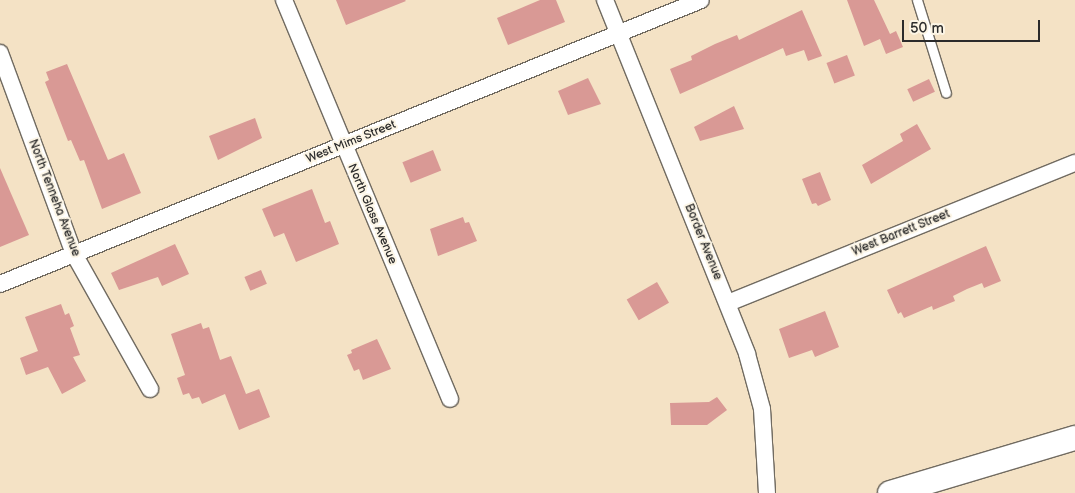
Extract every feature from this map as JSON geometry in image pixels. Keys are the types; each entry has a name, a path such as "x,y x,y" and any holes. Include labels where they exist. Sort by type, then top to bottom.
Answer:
{"main road":[{"path":"890,493 1075,438"}],"street":[{"name":"North Glass Avenue","path":"284,0 450,399"},
{"name":"Border Avenue","path":"605,0 747,354 762,409 767,493"},
{"name":"West Mims Street","path":"0,284 701,0"},
{"name":"North Tenneha Avenue","path":"0,53 74,254 150,389"},
{"name":"West Barrett Street","path":"728,303 1075,163"}],"lane":[{"path":"917,0 946,93"}],"building":[{"path":"336,0 405,0 406,1 346,25"},
{"path":"540,0 556,0 565,22 508,45 497,18"},
{"path":"847,0 874,0 890,34 896,31 903,47 886,54 880,39 864,46"},
{"path":"802,10 822,56 808,61 804,50 786,56 783,48 680,94 670,69 692,60 691,56 715,44 737,35 739,40"},
{"path":"847,55 855,76 834,83 826,63"},
{"path":"67,64 108,160 124,153 141,193 102,209 84,160 80,161 71,140 68,141 45,82 49,80 46,72"},
{"path":"588,78 601,104 568,115 558,91"},
{"path":"929,79 935,92 913,102 907,89"},
{"path":"734,106 744,129 700,141 694,127"},
{"path":"255,118 262,138 218,160 209,136"},
{"path":"917,124 931,149 871,184 862,165 903,141 900,134"},
{"path":"433,150 441,170 411,183 402,162"},
{"path":"0,168 29,235 0,247"},
{"path":"820,172 831,200 818,206 816,203 812,204 802,179"},
{"path":"312,189 325,223 330,221 339,244 296,262 284,233 274,237 262,209"},
{"path":"463,217 465,223 469,222 477,241 438,256 430,229"},
{"path":"175,244 189,274 162,286 158,277 119,290 111,273"},
{"path":"986,246 1001,281 984,288 982,283 967,289 953,296 955,301 933,310 932,306 904,318 901,312 898,314 887,290"},
{"path":"261,270 267,284 250,291 244,277"},
{"path":"657,282 669,303 639,320 627,300"},
{"path":"61,304 65,315 69,313 74,326 70,328 80,355 73,357 86,381 62,394 48,367 26,375 20,358 38,351 25,317"},
{"path":"825,311 839,347 815,357 812,350 789,358 779,329"},
{"path":"201,323 203,329 209,327 220,360 231,356 246,394 259,389 270,417 239,430 225,394 202,404 199,397 192,399 189,393 183,395 177,378 185,375 171,334"},
{"path":"377,339 391,369 363,380 359,369 354,371 347,355 352,353 351,350"},
{"path":"717,397 727,410 707,425 671,425 670,403 709,402"}]}
